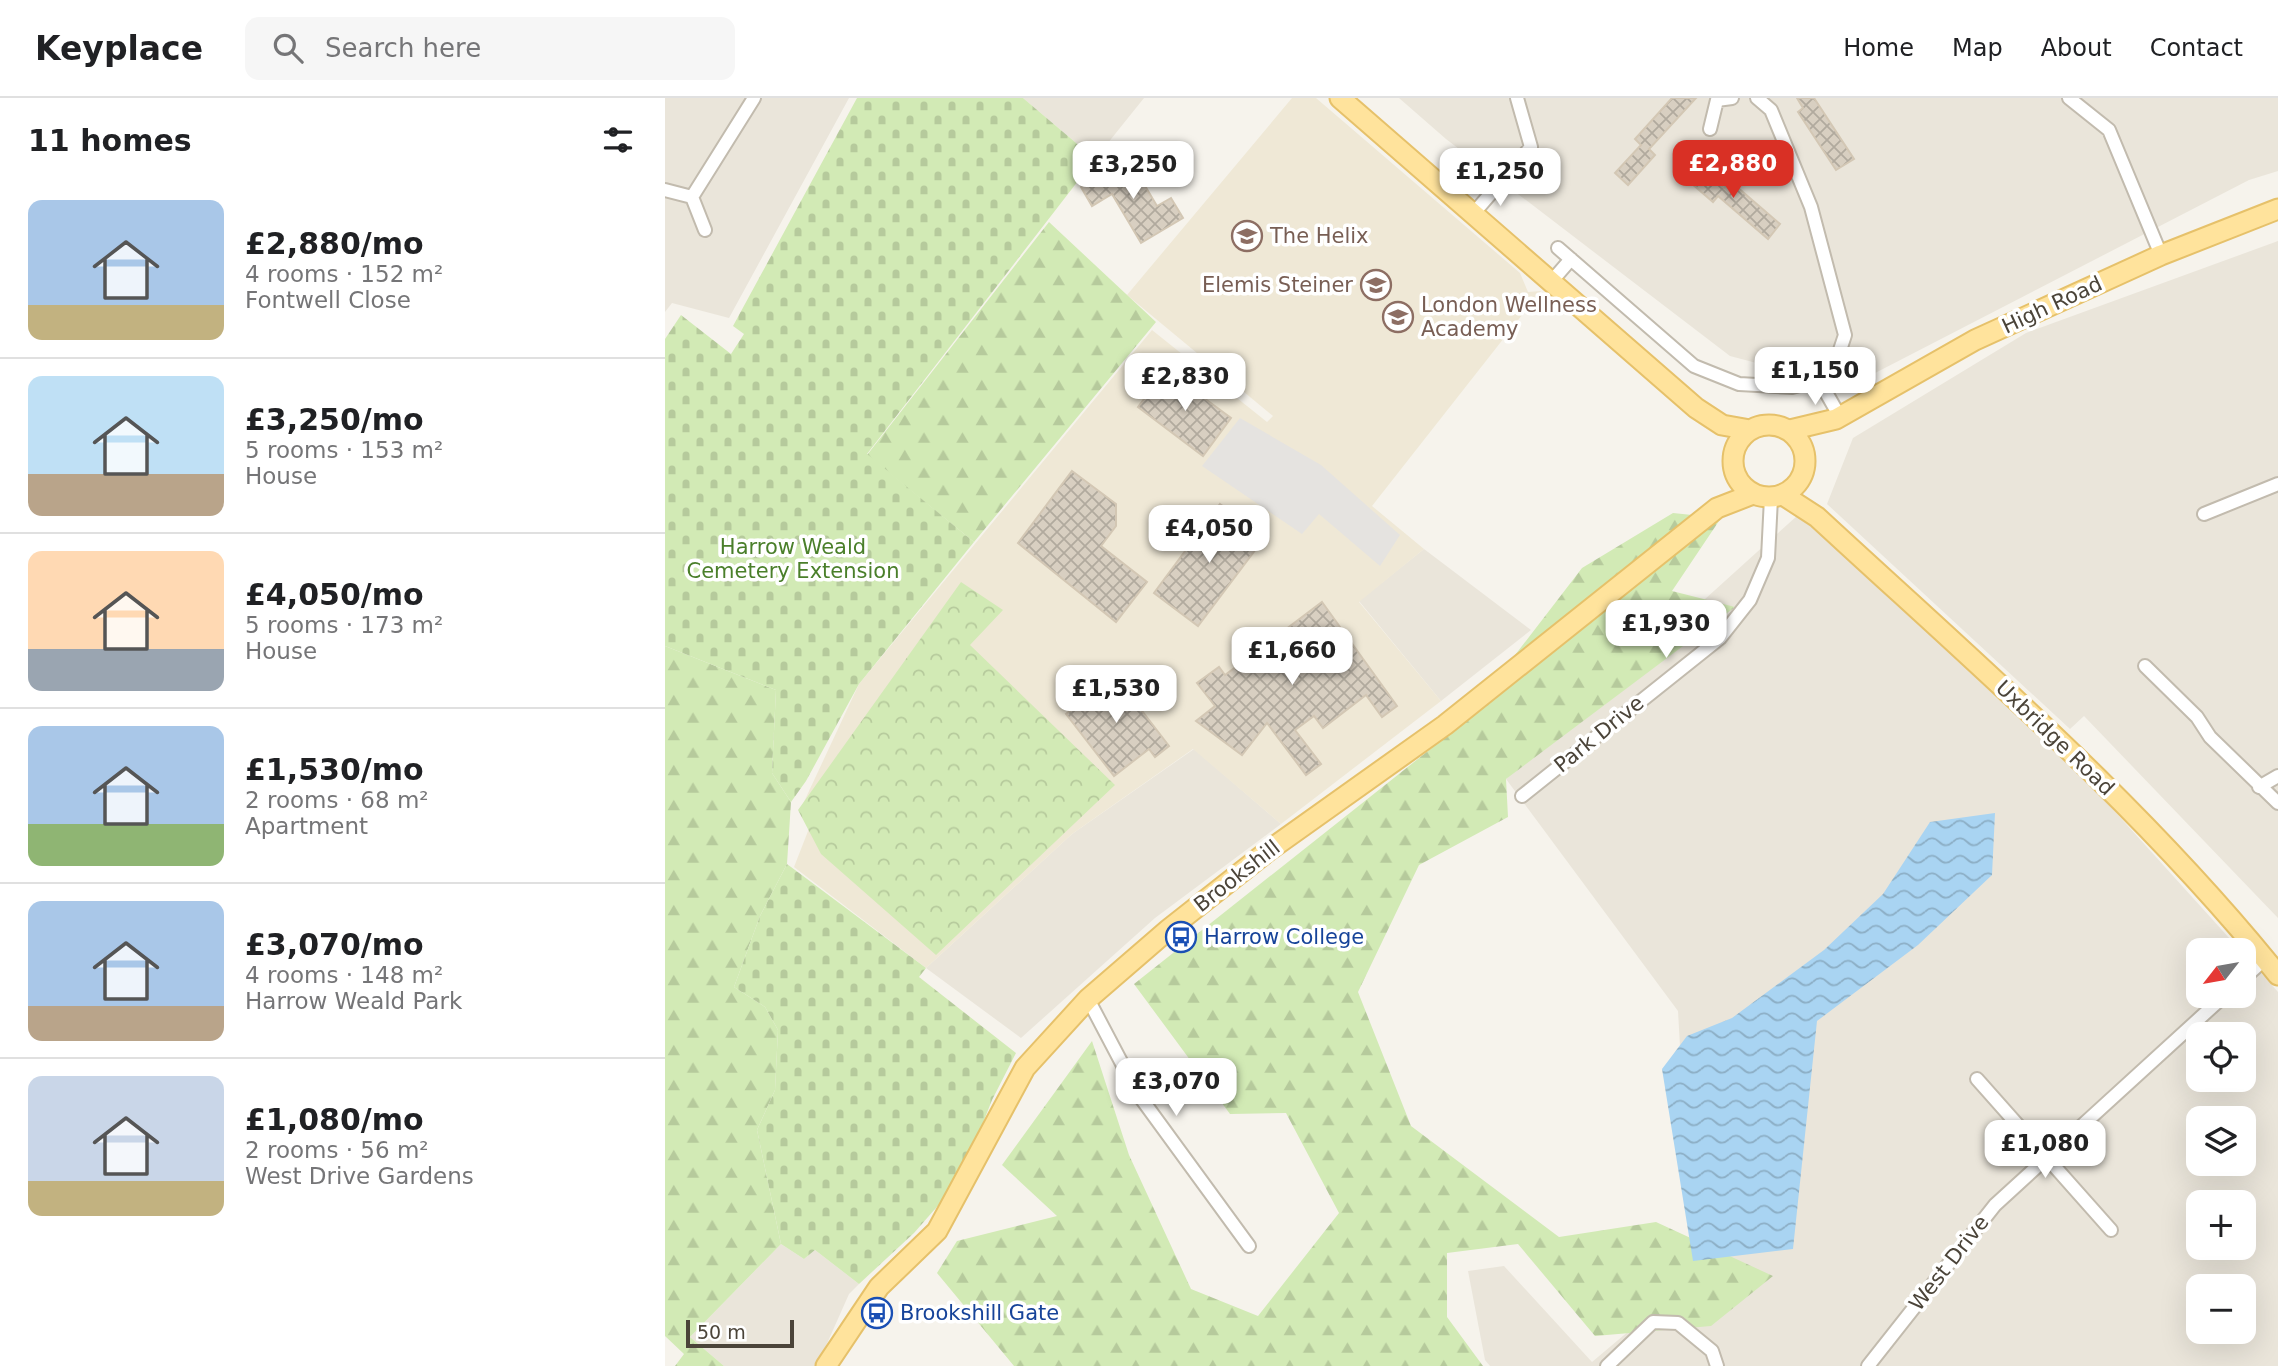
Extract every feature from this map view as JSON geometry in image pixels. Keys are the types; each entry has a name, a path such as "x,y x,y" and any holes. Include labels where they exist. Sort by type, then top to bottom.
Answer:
{"main road":[{"path":"1340,98 1672,388 1722,425 1750,430"},
{"name":"High Road","path":"1790,430 1838,418 1975,340 2161,255 2278,209"},
{"name":"High Road","path":"1806,455 1838,418"},
{"path":"1722,425 1734,451 1736,476 1769,496 1801,480 1806,467 1806,455 1790,430 1766,424 1750,430 1742,437 1734,451"},
{"name":"Brookshill","path":"826,1366 879,1287 937,1231 1025,1068 1088,999 1187,914 1268,851 1445,725 1717,508 1728,494 1736,476"},
{"name":"Uxbridge Road","path":"1801,480 1817,517"},
{"name":"Brookshill","path":"1717,508 1769,496"},
{"name":"Uxbridge Road","path":"1769,496 1817,517 2032,715 2164,843 2278,975"}],"street":[{"path":"692,197 754,98"},
{"path":"1473,214 1531,147 1517,98"},
{"path":"1710,130 1716,99 1732,98"},
{"path":"1558,248 1694,366 1739,384 1792,387 1819,380 1837,359 1845,335 1811,207 1771,110 1757,98"},
{"path":"2069,98 2109,130 2161,255"},
{"path":"665,190 692,197"},
{"path":"692,197 705,230"},
{"path":"1551,282 1571,259"},
{"path":"1819,380 1838,418"},
{"path":"2204,514 2278,484"},
{"name":"Park Drive","path":"1522,796 1720,638 1750,600 1768,558 1769,496"},
{"path":"2145,666 2197,717 2210,737 2278,803"},
{"path":"2259,787 2278,776"},
{"path":"2256,967 2265,959"},
{"path":"1088,999 1138,1094 1249,1246"},
{"name":"West Drive","path":"1868,1366 1995,1205 2044,1157 2211,1008"},
{"path":"1977,1079 2111,1230"},
{"path":"1607,1366 1653,1322 1678,1323 1712,1351 1717,1366"}],"shaded area":[{"path":"665,98 849,98 729,318 672,303 665,312"},
{"path":"1023,98 1144,98 1095,159"},
{"path":"1292,98 1316,98 1520,273 1528,292 1541,291 1372,506 1424,549 1359,602 1441,701 1281,824 1193,749 1072,834 926,968 794,867 810,826 802,806 859,684 1152,330 1267,422 1273,416 1127,295"},
{"path":"1399,98 2278,98 2278,171 2249,180 1848,387 1730,356 1446,139"},
{"path":"2278,241 2278,918 2084,716 2070,729 1827,504 1853,438 2026,333"},
{"path":"1240,418 1321,465 1400,535 1380,566 1319,514 1302,534 1202,466"},
{"path":"1798,515 1949,628 2229,938 2186,938 2186,1008 2256,1008 2256,967 2278,992 2278,1366 1490,1366 1485,1360 1468,1271 1504,1266 1592,1362 1693,1277 1678,1011 1506,779"},
{"path":"1424,549 1531,630 1441,701 1359,601"},
{"path":"1194,749 1281,824 1155,918 1021,1038 926,968 1072,834"},
{"path":"781,1244 804,1259 815,1250 859,1284 849,1294 817,1366 724,1366 690,1337"}],"green space":[{"name":"Harrow Weald Cemetery Extension","path":"857,98 1023,98 1095,159 867,454 974,542 859,684 806,781 791,802 772,773 776,690 665,646 665,339 681,315 731,354 744,334 733,326"},
{"path":"1049,222 1156,322 974,542 867,455"},
{"path":"1673,513 1721,518 1672,591 1735,607 1506,779 1508,817 1419,865 1358,992 1411,1126 1559,1237 1656,1222 1773,1276 1711,1326 1595,1336 1518,1244 1447,1253 1447,1317 1483,1366 1014,1366 937,1273 957,1241 1057,1216 1002,1165 1092,1041 1129,1155 1191,1289 1258,1316 1339,1213 1286,1113 1230,1114 1134,984 1462,724 1582,568"},
{"path":"961,582 1003,610 970,645 1115,785 936,955 821,854 798,810"},
{"path":"665,646 776,690 772,773 791,802 787,864 760,916 734,987 765,1007 778,1030 775,1090 757,1130 781,1244 690,1337 724,1366 675,1366 684,1354 665,1336"},
{"path":"787,864 926,968 919,977 1016,1053 992,1100 967,1163 949,1193 914,1233 859,1284 815,1250 804,1259 781,1244 757,1130 775,1090 778,1030 765,1007 734,987 760,916"}],"water":[{"path":"1995,813 1992,875 1918,945 1817,1021 1793,1249 1693,1261 1662,1069 1687,1036 1732,1018 1824,950 1883,894 1930,822"}],"building":[{"path":"1672,98 1696,98 1649,149 1655,155 1628,185 1615,173 1641,145 1635,139"},
{"path":"1797,98 1814,98 1854,159 1836,170 1798,112 1803,108"},
{"path":"1129,159 1157,206 1171,198 1183,218 1141,243 1112,194 1092,206 1081,187"},
{"path":"1694,162 1724,188 1730,181 1780,224 1768,239 1718,196 1713,202 1683,176"},
{"path":"1166,370 1231,418 1203,456 1138,407"},
{"path":"1072,471 1116,504 1116,526 1101,546 1147,582 1116,622 1018,543"},
{"path":"1220,504 1265,537 1198,626 1154,593"},
{"path":"1322,602 1397,706 1382,717 1366,695 1323,728 1314,716 1295,730 1321,764 1306,775 1267,723 1242,755 1196,721 1215,706 1197,683 1219,667 1225,675"},
{"path":"1124,669 1134,683 1126,690 1169,746 1155,757 1149,749 1114,776 1066,714"}],"place":[{"name":"The Helix","path":"1247,236"},
{"name":"Elemis Steiner","path":"1376,285"},
{"name":"London Wellness Academy","path":"1398,317"},
{"name":"Harrow College","path":"1181,937"},
{"name":"Brookshill Gate","path":"877,1313"}]}
